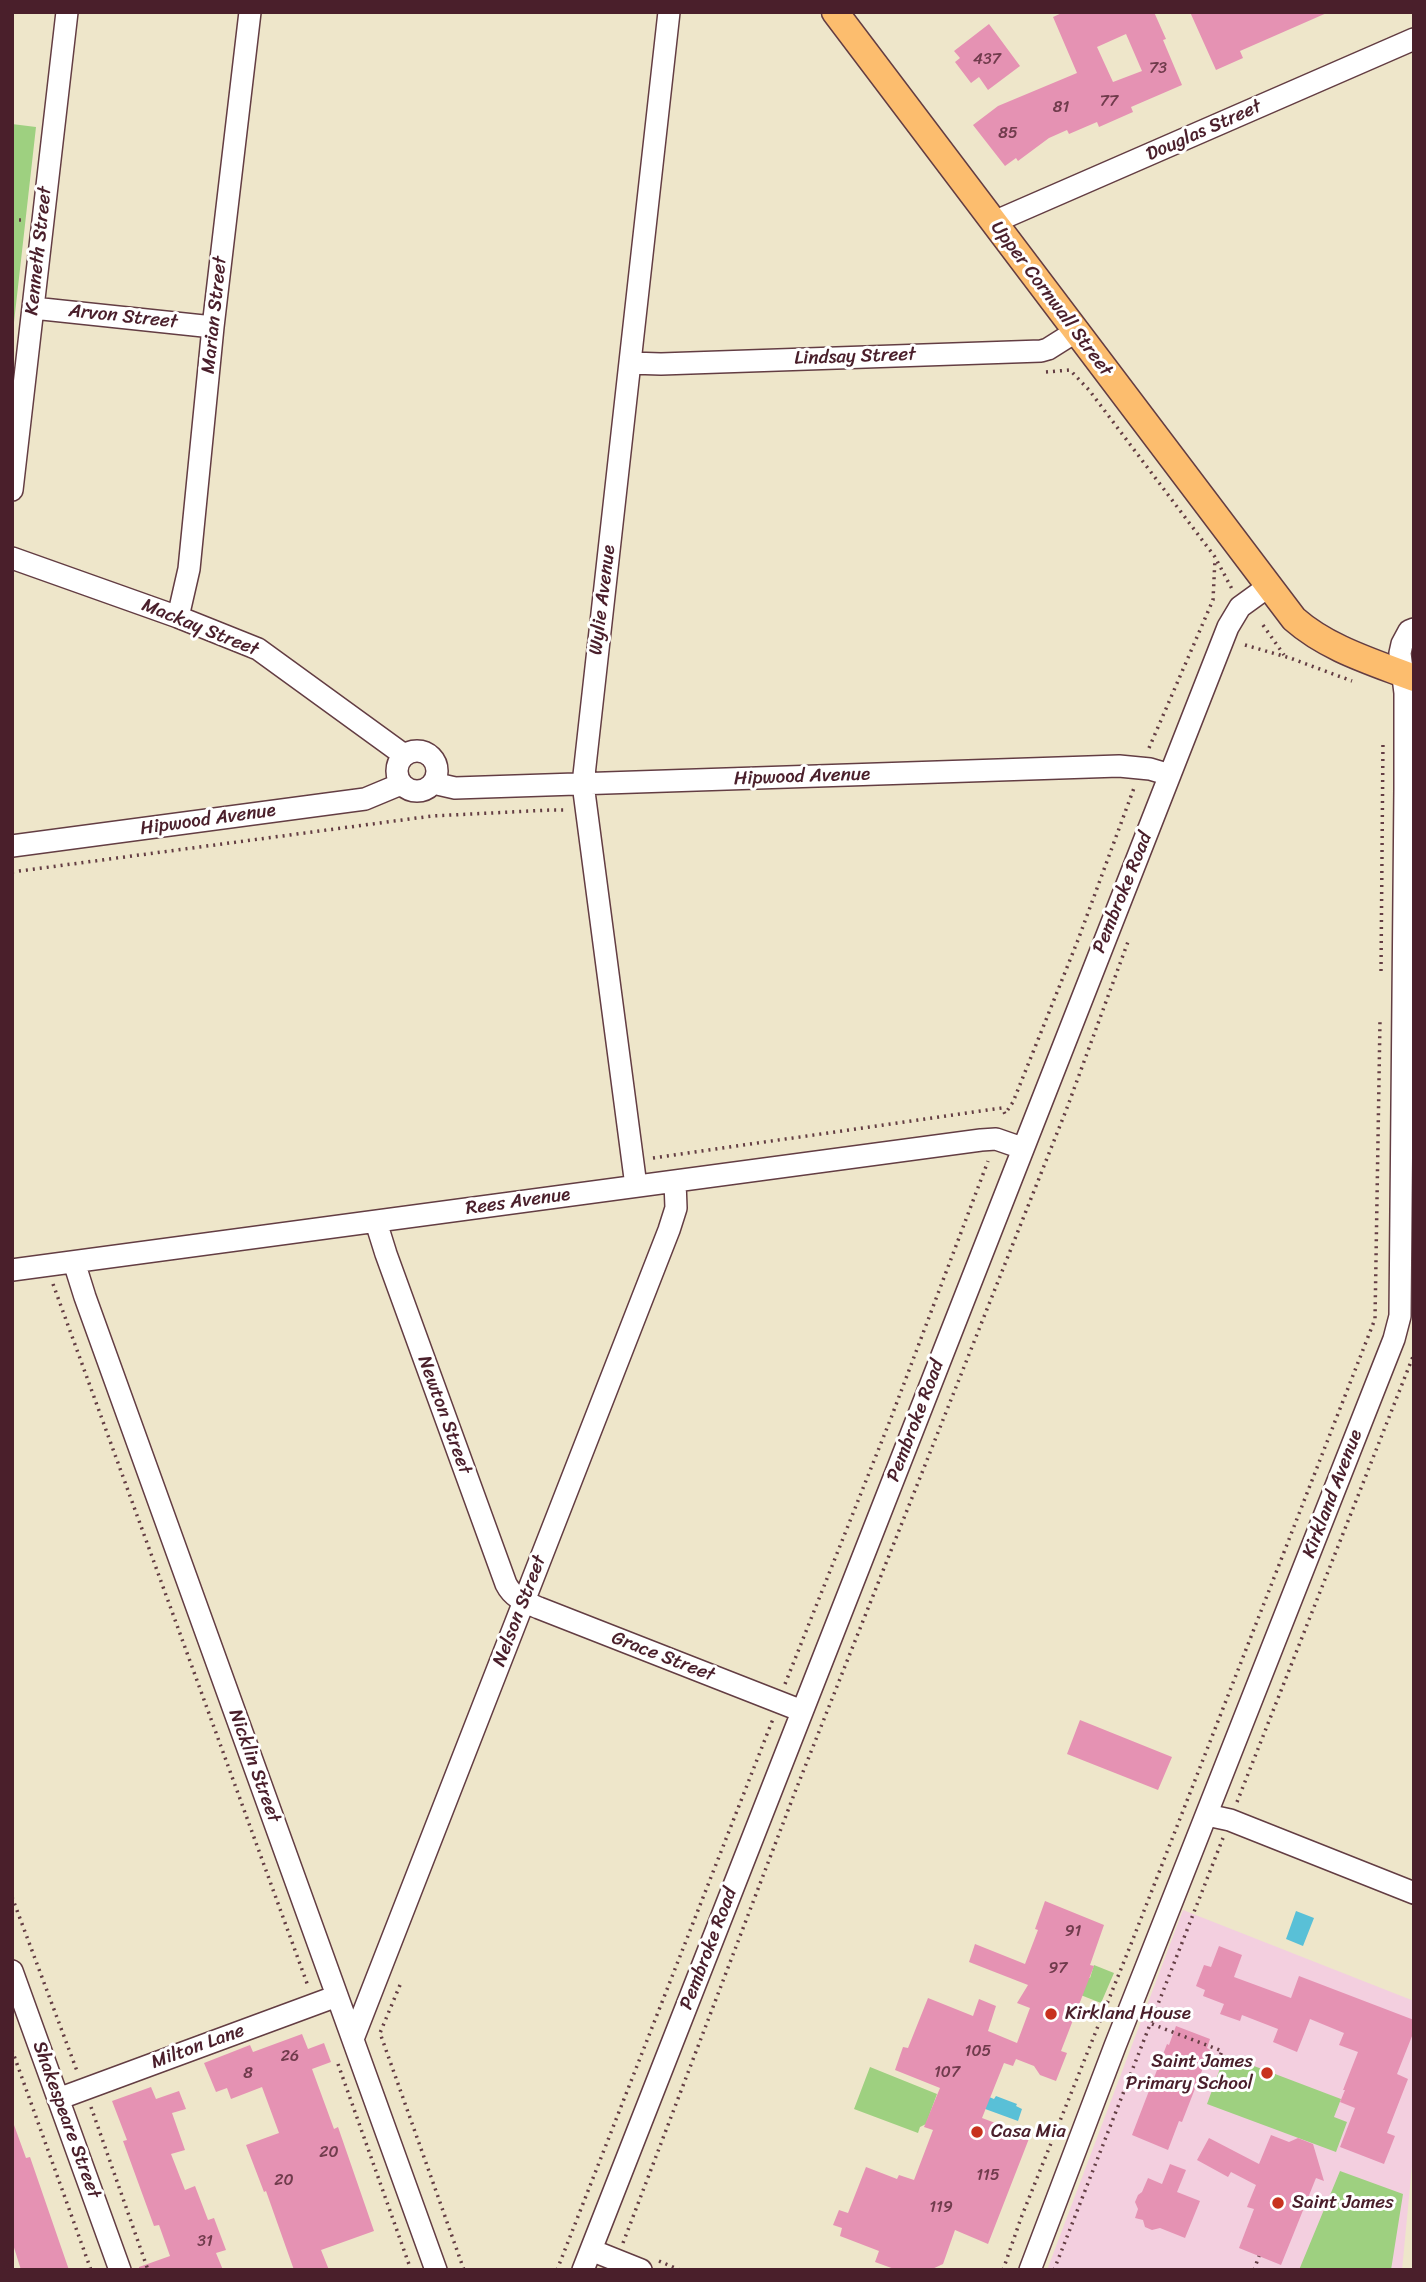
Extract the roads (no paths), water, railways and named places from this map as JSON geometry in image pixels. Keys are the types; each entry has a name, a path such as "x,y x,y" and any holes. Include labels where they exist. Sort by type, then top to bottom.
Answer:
{"main road":[{"name":"Upper Cornwall Street","path":"835,12 1294,619 1315,636 1408,676"}],"street":[{"name":"Kenneth Street","path":"12,490 67,12"},
{"name":"Marian Street","path":"178,617 189,569 213,327 250,12"},
{"name":"Wylie Avenue","path":"636,1186 583,784 669,12"},
{"name":"Douglas Street","path":"994,222 1414,38"},
{"name":"Arvon Street","path":"33,308 213,327"},
{"name":"Lindsay Street","path":"631,363 1041,351 1075,332"},
{"name":"Mackay Street","path":"12,558 178,617 258,649 404,755"},
{"name":"Pembroke Road","path":"587,2260 1232,617 1240,607 1269,586"},
{"name":"Kirkland Avenue","path":"1030,2270 1115,2046 1384,1365 1400,1316 1405,693 1408,676 1402,644 1409,631 1414,629"},
{"path":"422,752 433,759 437,771 433,783 423,791 411,791 401,784 396,772 404,755 422,752"},
{"name":"Hipwood Avenue","path":"433,783 455,788 1119,766 1150,769 1170,775"},
{"name":"Hipwood Avenue","path":"12,846 365,799 401,784"},
{"name":"Rees Avenue","path":"12,1270 981,1140 996,1139 1022,1148"},
{"name":"Nelson Street","path":"353,2039 669,1230 676,1208 675,1181"},
{"name":"Newton Street","path":"376,1222 506,1584 514,1595 524,1602"},
{"name":"Nicklin Street","path":"74,1262 436,2270"},
{"name":"Grace Street","path":"524,1602 802,1711"},
{"path":"1207,1815 1230,1820 1414,1893"},
{"name":"Shakespeare Street","path":"12,1971 20,2016 58,2099 120,2270"},
{"name":"Milton Lane","path":"58,2099 337,1996"},
{"path":"587,2260 649,2265"}],"water":[{"path":"1296,1911 1314,1918 1303,1946 1286,1939"},
{"path":"982,2094 1017,2104 1016,2106 1022,2109 1018,2121 977,2106"}],"place":[{"name":"Kirkland House","path":"1051,2014"},
{"name":"Saint James Primary School","path":"1267,2073"},
{"name":"Casa Mia","path":"977,2132"},
{"name":"Saint James","path":"1278,2203"}]}
